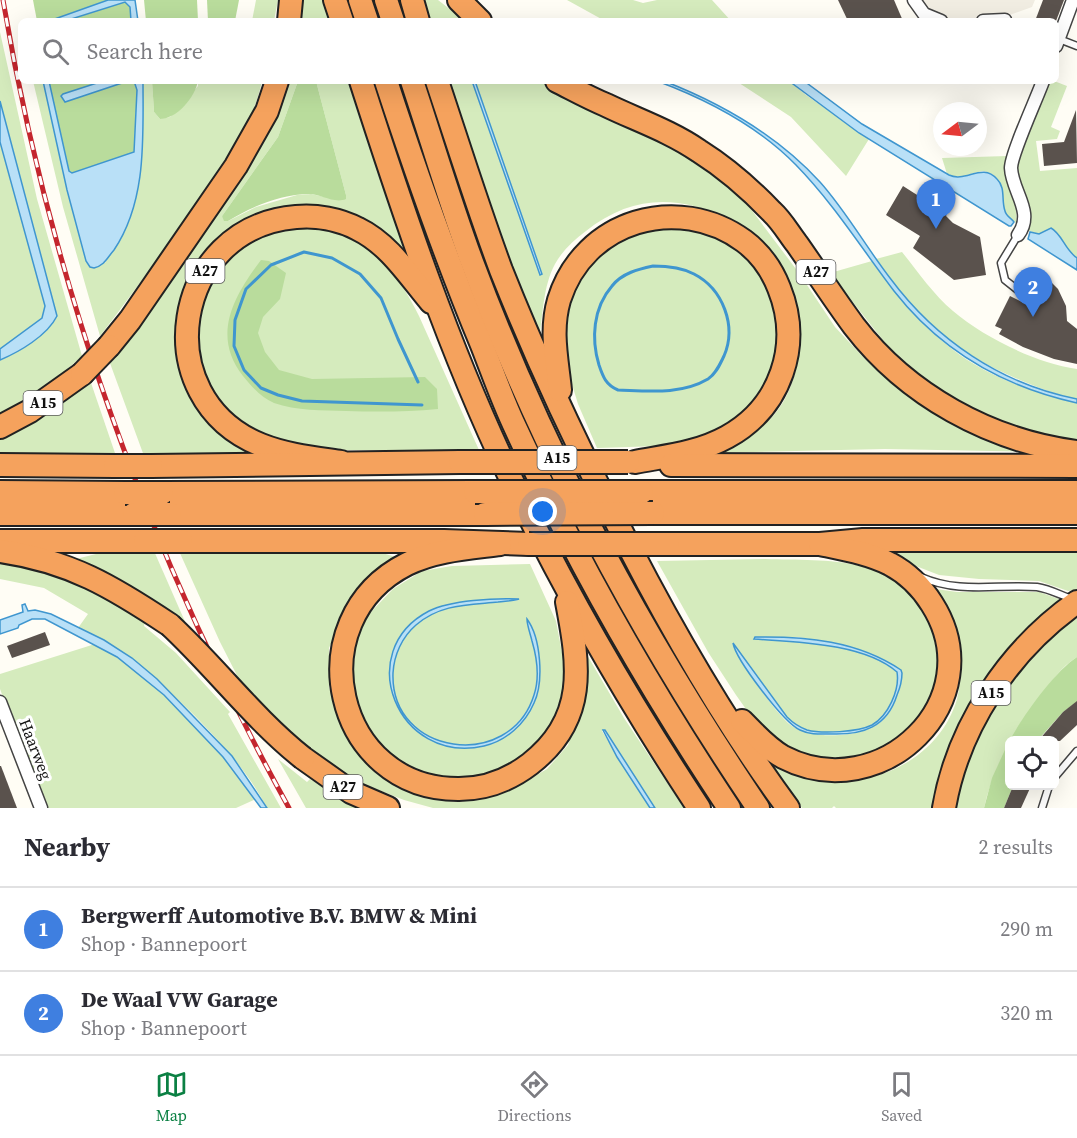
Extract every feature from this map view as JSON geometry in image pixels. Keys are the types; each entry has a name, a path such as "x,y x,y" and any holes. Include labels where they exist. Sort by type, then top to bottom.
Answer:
{"highway":[{"path":"290,18 291,0"},
{"path":"335,0 341,18"},
{"path":"360,0 366,18"},
{"path":"386,0 392,18"},
{"path":"412,0 417,18"},
{"path":"459,0 477,18"},
{"name":"A15","path":"0,427 30,411 82,374 130,320 236,166 267,111 276,84"},
{"path":"362,84 439,311 509,475 562,580 641,717 699,808"},
{"name":"A15","path":"387,84 452,271 515,428 571,545 608,614 676,728 729,808"},
{"name":"A15","path":"413,84 472,262 550,444 590,528 666,665 704,728 758,808"},
{"name":"A15","path":"438,84 501,268 562,413 636,562 706,683 788,808"},
{"name":"A27","path":"563,84 660,128 698,150 731,174 775,214 855,327 886,362 952,412 990,429 1054,449 1077,452"},
{"name":"A27","path":"341,462 295,455 260,445 233,429 214,412 204,398 189,365 186,325 198,285 209,264 247,231 263,223 280,218 320,217 358,229 375,239 388,250 439,311"},
{"name":"A15","path":"562,413 554,346 555,315 563,288 571,274 593,247 622,227 662,217 682,217 707,222 745,241 759,254 772,273 787,314 788,353 775,389 755,415 728,437 696,450 631,462"},
{"name":"A27","path":"0,465 631,462 682,465 1077,466"},
{"path":"0,492 1077,492"},
{"path":"0,514 1077,513"},
{"path":"0,541 383,540 500,544 820,544 863,540 1077,540"},
{"path":"500,544 414,555 410,563 389,575 376,586 356,611 342,650 341,685 352,722 360,738 373,753 399,774 412,781 439,788 466,789 508,778 521,771 550,746 564,726 576,684 577,665 562,580"},
{"path":"706,683 760,740 782,757 802,766 831,772 851,772 873,766 899,753 916,740 937,712 946,687 948,651 942,624 928,597 891,564 863,554 820,544"},
{"name":"A27","path":"0,551 55,563 93,578 124,594 170,625 211,665 269,728 303,758 351,792 388,808"},
{"name":"A15","path":"944,808 949,780 968,732 984,701 1009,667 1036,637 1077,601"}],"street":[{"path":"915,0 924,14 934,18"},
{"path":"1059,38 1073,0"},
{"path":"1018,235 1024,225 1024,214 1011,166 1041,86"},
{"name":"Haarweg","path":"0,702 41,808"}],"lane":[{"path":"1059,43 1077,46"},
{"path":"1018,235 1001,263 1005,280 1028,298"},
{"path":"383,540 414,555"},
{"path":"891,564 931,582 946,586 962,588 1037,587 1077,601"},
{"path":"1075,754 1077,764"},
{"path":"1059,772 1075,754"},
{"path":"1042,808 1048,790"}],"green space":[{"path":"33,0 108,0 57,18 36,18"},
{"path":"144,0 197,0 198,18 146,18"},
{"path":"207,0 239,0 236,18 208,18"},
{"path":"256,0 278,0 275,18 253,18"},
{"path":"295,0 322,0 328,18 293,18"},
{"path":"421,0 438,0 461,18 427,18"},
{"path":"567,0 633,0 643,3 657,0 712,0 728,18 600,18"},
{"path":"125,2 130,7 131,18 74,18"},
{"path":"0,32 37,199 82,356 43,388 0,415 0,360 16,353 40,337 57,316 0,101"},
{"path":"1059,83 1067,86 1051,127 1060,131 1057,139 1036,141 1040,171 1077,168 1077,258 1066,249 1053,229 1038,234 1027,230 1027,202 1016,168 1048,84"},
{"path":"34,84 44,84 67,190 105,263 129,222 139,186 143,84 152,84 154,112 160,119 170,117 198,84 261,84 250,118 232,153 100,336 63,207"},
{"path":"50,84 94,84 63,94 65,101 119,84 136,84 134,152 72,173 69,171"},
{"path":"152,84 197,84 189,100 173,115 160,119 154,112"},
{"path":"278,84 297,84 278,137 222,216 228,221 256,207 297,195 311,194 325,197 346,195 317,84 349,84 411,268 315,212 207,259 191,384 283,457 144,456 107,355"},
{"path":"297,84 317,84 346,199 332,200 314,194 288,196 267,202 224,221 222,216 278,137"},
{"path":"448,84 473,84 540,275 542,273 476,84 549,84 657,135 723,178 747,204 799,273 835,327 865,359 926,409 985,438 1051,452 885,449 708,453 746,435 768,421 780,408 795,373 799,328 795,300 785,273 770,249 750,231 732,221 689,205 654,202 619,211 603,219 577,238 555,264 544,301 539,340 488,207"},
{"path":"741,84 793,84 869,139 846,176 791,117"},
{"path":"0,142 45,306 42,318 0,349"},
{"path":"1007,156 1006,173 1017,214 1016,223 1006,213 1000,182 997,178 983,171 961,177 952,176 947,174 942,158"},
{"path":"318,226 342,233 361,243 382,260 399,281 419,316 479,450 326,450 286,443 257,431 227,410 200,371 199,311 218,268 248,241 285,228"},
{"path":"666,228 699,231 726,240 756,265 774,296 780,354 757,402 708,437 660,446 597,448 578,404 567,368 564,318 581,276 606,249 632,235"},
{"path":"902,252 946,304 980,331 1028,355 1077,369 1077,399 1041,388 996,369 975,358 939,331 907,299 876,259"},
{"path":"261,260 269,261 286,273 280,299 263,317 258,333 265,352 279,370 312,379 425,377 437,389 438,409 381,412 310,410 282,406 261,395 243,376 233,361 228,331 235,302"},
{"path":"872,261 918,318 959,354 986,371 1011,382 1077,403 1077,446 1061,443 980,415 932,386 889,348 830,273"},
{"path":"89,377 116,456 0,454 0,433"},
{"path":"1077,548 1077,590 1068,591 1039,581 939,575 872,549"},
{"path":"154,551 190,633 76,559 100,553"},
{"path":"179,551 379,552 399,558 364,586 348,606 329,648 329,687 343,730 369,766 398,788 427,797 457,802 487,798 516,787 547,769 568,745 583,702 580,643 624,718 684,808 655,808 605,730 602,731 650,808 433,808 404,800 319,767 247,695"},
{"path":"813,560 859,566 880,573 899,584 916,600 930,622 940,658 937,694 887,755 816,760 777,743 748,712 736,695 708,652 657,561","holes":["755,637 798,637 833,643 887,661 902,677 888,715 875,726 851,734 809,733 788,723 766,697 733,647 787,717 796,725 807,730 840,732 872,725 888,709 897,687 897,672 867,655 829,646 755,639"]},
{"path":"0,562 39,570 77,583 95,591 145,622 144,626 176,653 230,712 228,714 281,808 267,808 252,783 224,748 194,715 154,677 110,645 78,628 88,614 44,588 0,579"},
{"path":"530,564 556,621 564,663 562,695 550,729 529,754 484,778 443,780 397,762 362,721 350,679 356,642 368,615 393,589 422,571 452,566","holes":["519,600 451,606 418,622 406,635 397,651 394,660 393,686 400,708 414,725 432,738 453,744 476,745 498,737 518,722 532,701 537,677 537,663 527,623 529,621 537,648 540,674 539,687 529,711 520,723 499,740 475,748 450,746 438,742 414,729 401,711 392,685 392,659 402,635 411,624 434,609 465,602"]},
{"path":"936,589 957,592 1039,592 1059,599 1066,605 1012,656 939,808 836,808 834,806 832,808 802,808 739,724 823,778 844,780 865,778 886,773 905,764 937,737 949,719 957,699 960,680 959,649 955,634 932,591"},
{"path":"1077,615 1077,657 1052,680 1014,736 1005,736 1005,753 993,778 984,808 953,808 965,766 982,726 1004,689 1032,654"},
{"path":"95,644 117,657 164,695 223,757 256,799 236,808 45,808 0,689 0,674"},
{"path":"1077,657 1077,702 1063,712 1042,736 1012,736 1040,695"},
{"path":"1005,750 1005,790 1011,790 1004,808 984,808 992,778"},
{"path":"278,759 307,782 310,779 358,808 306,808"}],"shaded area":[{"path":"918,0 1035,0 1032,7 1001,18 941,18 920,5"}],"water":[{"path":"108,0 135,0 138,18 131,18 130,7 125,2 74,18 57,18"},
{"path":"44,84 50,84 69,171 72,173 134,152 137,90 135,84 143,84 143,147 138,190 125,231 114,250 98,267 90,267 86,261 67,190"},
{"path":"94,84 119,84 65,102 61,96"},
{"path":"473,84 476,84 542,274 540,275"},
{"path":"664,84 671,84 686,90 748,122 803,165 829,193 908,300 949,340 997,370 1049,392 1077,399 1077,403 1024,387 976,364 953,349 932,332 894,291 823,195 796,165 749,126 695,97"},
{"path":"793,84 808,84 862,124 949,175 962,177 980,172 991,174 1000,183 1007,216 1014,222 1009,226 859,133"},
{"path":"0,101 57,316 40,337 16,353 0,360 0,349 42,318 45,306 0,142"},
{"path":"1051,228 1077,258 1077,270 1028,239 1030,232 1039,234"},
{"path":"486,599 519,599 445,609 425,618 411,630 403,641 397,653 393,673 397,701 410,722 430,737 453,744 478,744 501,736 521,720 534,695 537,681 534,647 527,619 532,627 538,648 540,672 537,694 530,711 514,731 484,746 454,747 428,739 408,722 395,701 390,676 393,652 406,629 429,611 449,604"},
{"path":"25,604 28,611 35,610 51,614 104,640 132,658 157,679 232,756 267,808 261,808 223,757 164,695 117,657 45,619 32,619 19,625 18,628 0,634 0,620 23,612 22,605"},
{"path":"755,637 831,642 867,652 884,660 901,670 902,673 893,706 880,722 864,731 820,734 800,730 783,716 762,690 742,663 733,643 787,717 807,730 849,731 872,725 878,721 892,702 897,687 897,672 883,662 848,650 809,643 754,639"},
{"path":"603,730 655,808 650,808 617,757"}],"building":[{"path":"838,0 894,0 902,18 847,18"},
{"path":"1043,0 1064,0 1057,18 1036,18"},
{"path":"1076,110 1077,163 1044,166 1042,144 1064,142"},
{"path":"903,186 947,214 946,216 953,223 980,237 986,275 954,280 913,248 920,236 886,215"},
{"path":"1038,269 1058,289 1066,306 1067,321 1077,329 1077,364 1054,359 1023,347 999,334 1002,329 995,326 1010,296 1024,303 1032,301 1033,291 1029,282"},
{"path":"45,632 50,645 12,658 7,646"},
{"path":"1077,701 1077,725 1060,741 1059,736 1042,736 1063,712"},
{"path":"1,766 17,808 0,808"},
{"path":"1011,790 1029,790 1021,808 1004,808"}],"waterway":[{"path":"418,382 381,298 360,274 332,258 304,252 271,265 246,289 235,320 234,346 244,370 261,388 302,401 422,405"},
{"path":"653,266 674,267 689,272 713,289 725,309 728,321 728,344 716,372 698,384 664,391 618,390 606,380 596,355 597,314 606,295 616,282 631,272 653,266"}],"railway":[{"path":"3,0 18,80"},
{"path":"19,84 48,211 78,314 112,416 150,516 192,615 239,713 289,808"}],"place":[{"name":"Bergwerff Automotive B.V. BMW & Mini","path":"936,229"},
{"name":"De Waal VW Garage","path":"1033,317"}]}
